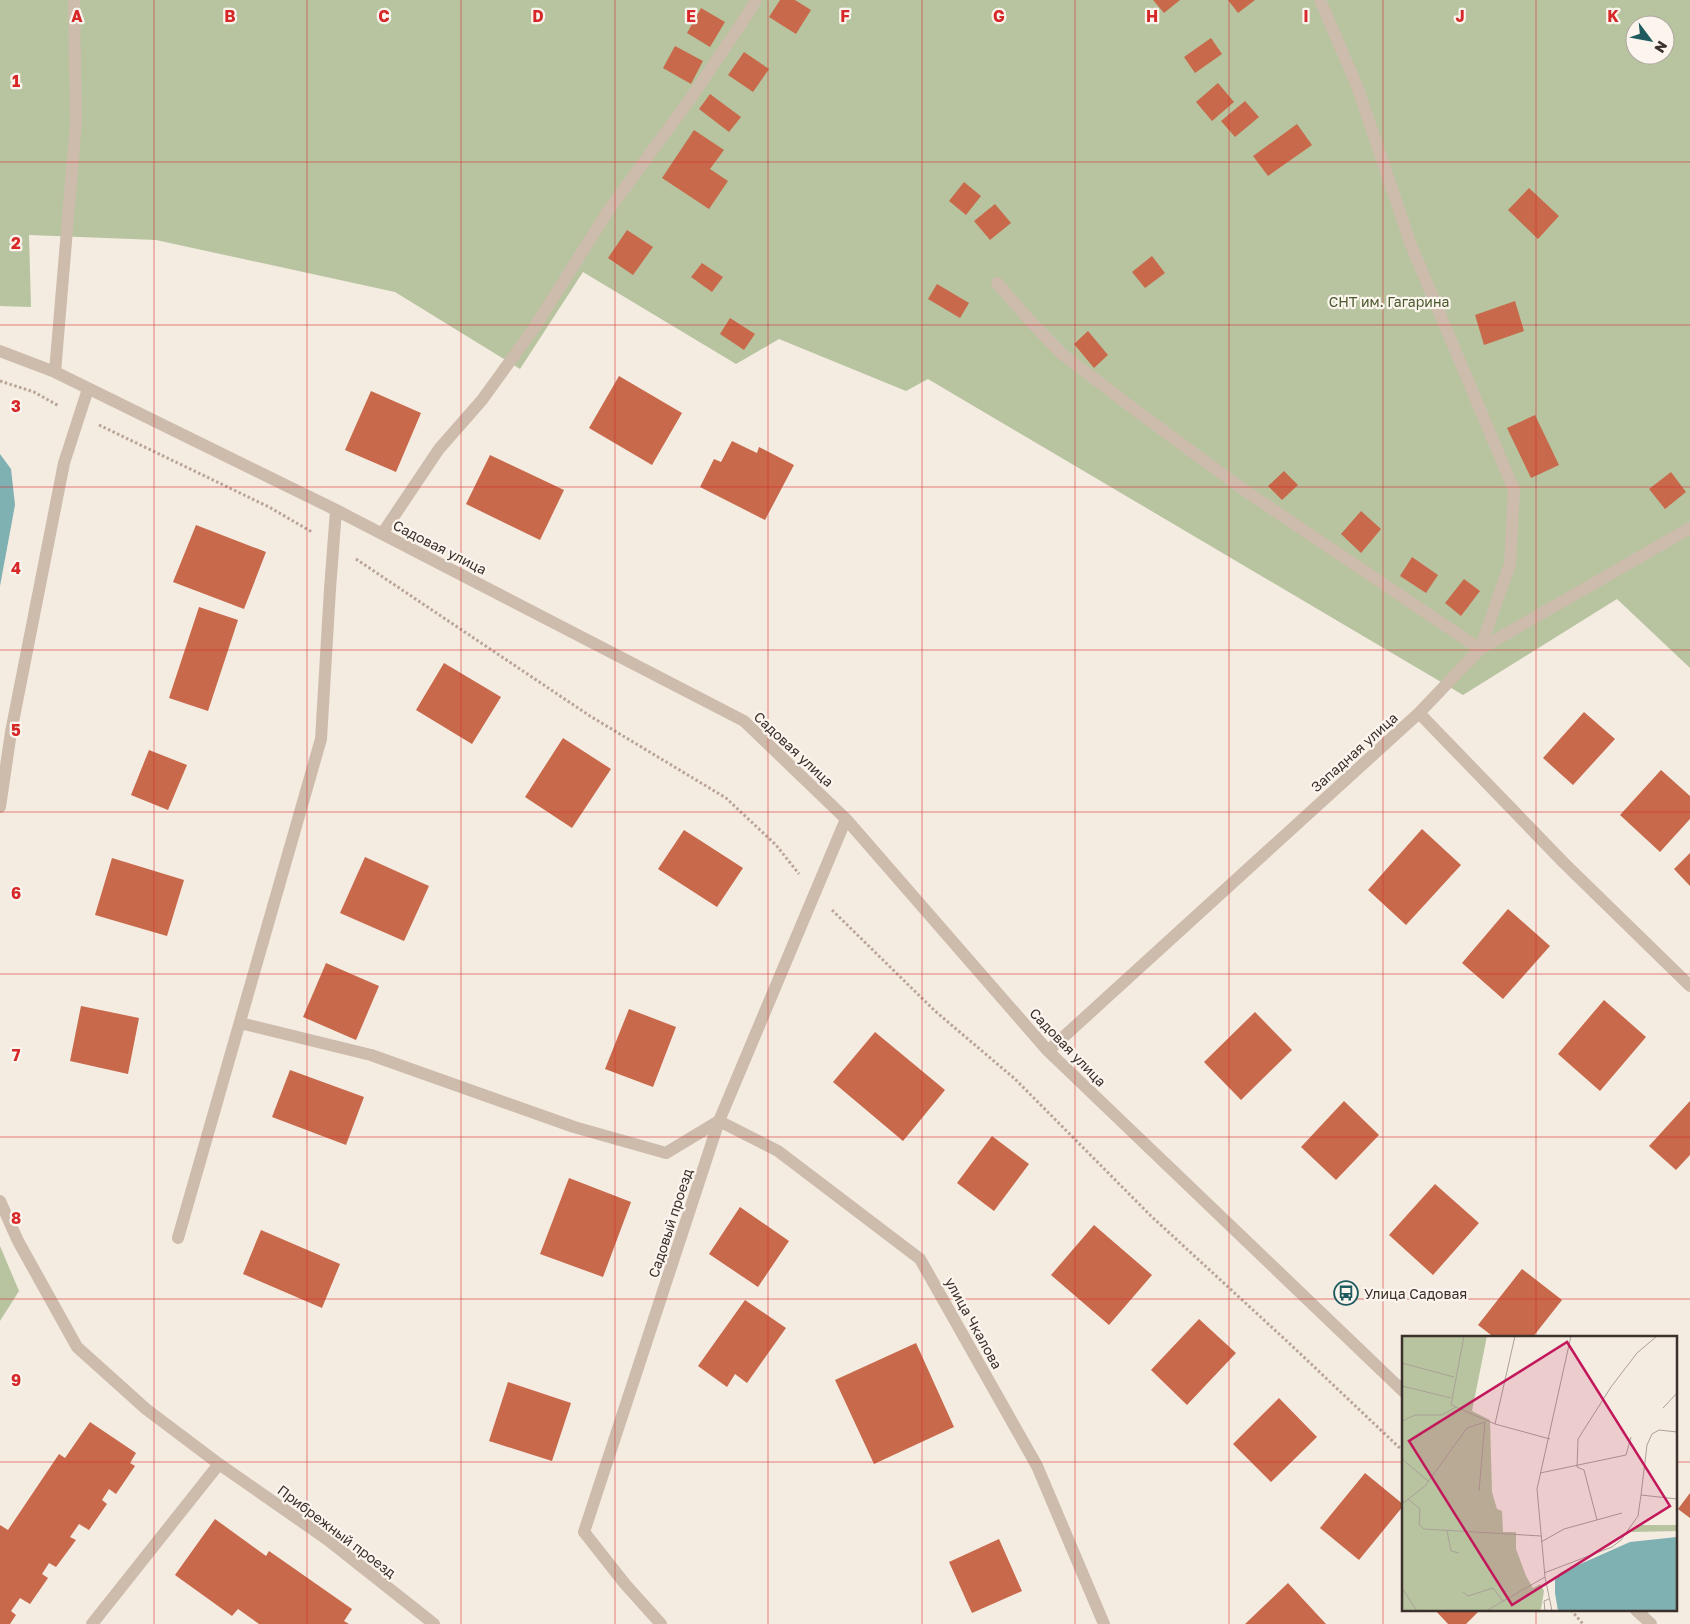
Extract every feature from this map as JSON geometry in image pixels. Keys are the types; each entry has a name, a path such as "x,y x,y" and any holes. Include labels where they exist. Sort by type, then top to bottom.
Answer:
{"street":[{"path":"55,372 76,123 74,0"},
{"path":"382,534 439,450 482,400 534,328 608,211 693,95 748,16 756,0"},
{"path":"1320,0 1356,86 1411,245 1514,490 1510,564 1480,649"},
{"path":"997,283 1062,354 1138,412 1244,490 1480,649"},
{"name":"Садовая улица","path":"0,351 55,372 336,510 744,721 846,819 1048,1051 1402,1390"},
{"path":"0,807 11,732 64,463 88,389"},
{"path":"178,1238 321,739 336,510"},
{"path":"1419,713 1480,649 1690,528"},
{"name":"Западная улица","path":"1048,1051 1419,713 1564,862 1690,986"},
{"name":"Садовый проезд","path":"661,1624 625,1584 584,1532 719,1122 846,819"},
{"path":"240,1023 371,1056 574,1127 666,1153 719,1122"},
{"name":"улица Чкалова","path":"719,1122 778,1151 920,1259 1036,1466 1104,1624"},
{"name":"Прибрежный проезд","path":"0,1201 23,1250 77,1347 146,1408 219,1464 328,1540 434,1624"},
{"path":"92,1624 219,1464"},
{"path":"1638,1612 1651,1624"}],"path":[{"path":"0,381 34,392 79,416 269,507 334,544 590,716 726,798 776,845 815,893 935,1011 1015,1079 1151,1216 1402,1450"},
{"path":"1573,1612 1583,1624"}],"green space":[{"name":"СНТ им. Гагарина","path":"0,0 1690,0 1690,668 1617,599 1463,695 928,379 906,391 779,339 736,364 583,272 520,369 395,292 156,240 29,235 31,307 0,306"},
{"path":"0,1246 19,1291 0,1321"}],"water":[{"path":"0,454 11,469 15,505 0,586"}],"building":[{"path":"780,0 795,0 811,10 796,34 769,17"},
{"path":"1153,0 1180,0 1164,13"},
{"path":"1228,0 1255,0 1238,13"},
{"path":"701,8 725,22 710,47 687,33"},
{"path":"1211,38 1222,54 1195,73 1184,57"},
{"path":"675,46 703,61 691,84 663,68"},
{"path":"744,52 769,69 753,92 728,75"},
{"path":"1218,83 1234,102 1212,121 1196,102"},
{"path":"710,94 741,117 729,132 699,109"},
{"path":"1245,101 1259,117 1235,137 1221,121"},
{"path":"1297,124 1312,145 1268,176 1253,156"},
{"path":"694,130 724,150 710,169 728,181 709,209 662,178"},
{"path":"964,182 981,196 966,215 949,201"},
{"path":"1529,188 1559,216 1538,239 1508,210"},
{"path":"995,204 1011,223 990,240 974,221"},
{"path":"627,230 653,247 633,275 608,258"},
{"path":"1152,256 1165,273 1145,288 1132,272"},
{"path":"702,263 723,277 712,292 691,277"},
{"path":"937,284 969,303 960,318 928,299"},
{"path":"1515,301 1524,331 1484,345 1475,315"},
{"path":"730,318 755,334 744,350 720,334"},
{"path":"1088,331 1108,355 1094,368 1074,344"},
{"path":"619,376 682,413 652,465 589,428"},
{"path":"371,391 421,413 396,472 345,450"},
{"path":"1535,415 1559,465 1531,478 1507,428"},
{"path":"732,441 757,453 759,447 794,465 765,520 700,487 714,459 721,462"},
{"path":"490,455 564,490 540,540 466,504"},
{"path":"1284,471 1298,485 1282,500 1268,486"},
{"path":"1671,472 1686,492 1665,509 1649,489"},
{"path":"1361,511 1381,529 1361,553 1341,534"},
{"path":"196,525 266,552 244,609 173,582"},
{"path":"1412,557 1438,575 1426,593 1400,576"},
{"path":"1464,579 1480,591 1461,616 1445,603"},
{"path":"199,607 238,620 208,711 169,698"},
{"path":"444,663 501,697 472,744 416,710"},
{"path":"1584,712 1615,739 1573,785 1543,758"},
{"path":"563,738 611,769 572,828 525,797"},
{"path":"149,750 187,765 168,810 131,795"},
{"path":"1661,770 1690,796 1690,819 1660,852 1620,815"},
{"path":"1422,829 1461,865 1406,925 1368,890"},
{"path":"684,830 743,868 717,907 658,869"},
{"path":"1690,853 1690,886 1674,869"},
{"path":"365,857 429,886 404,941 340,913"},
{"path":"112,858 184,880 167,936 95,915"},
{"path":"1508,909 1550,946 1503,999 1462,963"},
{"path":"326,963 379,986 356,1040 303,1017"},
{"path":"1604,1000 1646,1037 1600,1091 1558,1054"},
{"path":"81,1006 139,1018 128,1074 70,1061"},
{"path":"629,1009 676,1027 653,1087 605,1069"},
{"path":"1255,1012 1292,1050 1241,1100 1204,1062"},
{"path":"875,1032 945,1090 903,1141 833,1082"},
{"path":"290,1070 364,1097 346,1145 272,1117"},
{"path":"1344,1101 1379,1135 1336,1180 1301,1147"},
{"path":"1690,1101 1690,1155 1676,1170 1649,1146"},
{"path":"992,1136 1029,1164 994,1211 957,1183"},
{"path":"569,1178 631,1202 603,1277 540,1254"},
{"path":"1435,1184 1479,1223 1433,1275 1389,1235"},
{"path":"740,1207 789,1241 758,1287 709,1254"},
{"path":"1094,1225 1152,1275 1109,1325 1051,1275"},
{"path":"261,1230 340,1264 322,1308 243,1274"},
{"path":"1522,1269 1562,1300 1534,1336 1492,1336 1478,1325"},
{"path":"745,1300 786,1328 747,1383 735,1374 727,1387 698,1366"},
{"path":"1199,1319 1236,1353 1187,1405 1151,1370"},
{"path":"916,1343 954,1427 874,1464 835,1380"},
{"path":"508,1382 571,1403 552,1461 489,1441"},
{"path":"1279,1398 1317,1437 1271,1482 1233,1444"},
{"path":"90,1422 136,1453 130,1463 135,1466 116,1494 109,1489 102,1500 107,1504 89,1530 79,1524 70,1537 76,1540 56,1567 49,1563 42,1574 48,1578 30,1604 20,1598 11,1611 16,1615 10,1624 0,1624 0,1525 8,1530 59,1454 65,1458"},
{"path":"1365,1473 1402,1503 1402,1507 1359,1560 1320,1528"},
{"path":"1690,1493 1690,1518 1678,1509"},
{"path":"215,1519 266,1556 269,1551 352,1609 344,1621 349,1624 259,1624 238,1609 232,1616 175,1575"},
{"path":"999,1539 1022,1591 972,1613 949,1562"},
{"path":"1288,1583 1326,1624 1245,1624"},
{"path":"1437,1612 1478,1612 1466,1624 1448,1624"}],"place":[{"name":"Улица Садовая","path":"1346,1293"}]}
